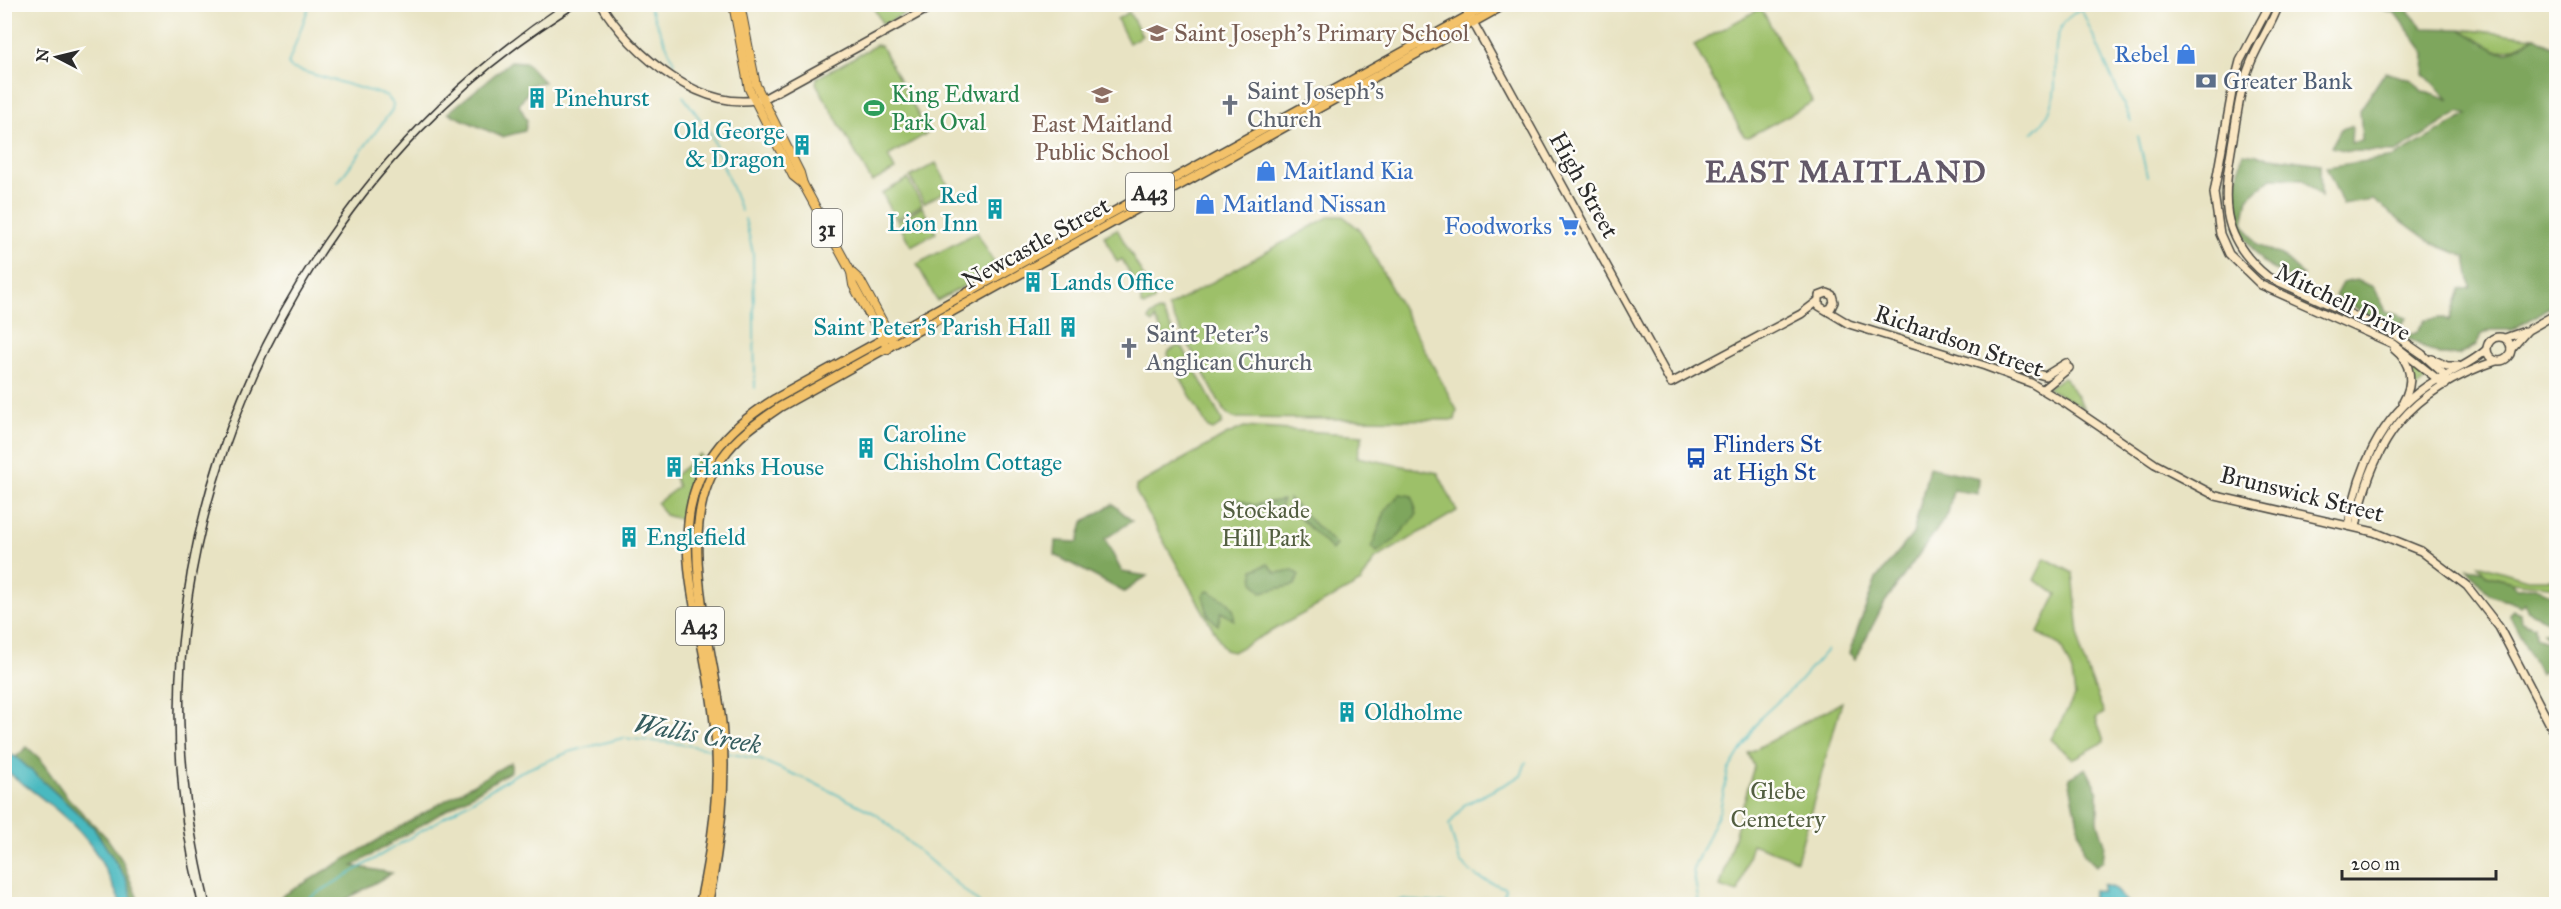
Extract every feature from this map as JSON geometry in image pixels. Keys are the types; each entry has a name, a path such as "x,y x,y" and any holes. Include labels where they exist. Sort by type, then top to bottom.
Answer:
{"highway":[{"name":"Newcastle Street","path":"697,526 703,496 722,457 752,426 780,407 1287,125 1471,19 1490,4"},
{"name":"Newcastle Street","path":"687,525 698,481 711,455 734,429 775,399 1261,129 1471,19 1506,4"},
{"path":"1261,129 1287,125"},
{"path":"1245,138 1271,134"},
{"path":"1005,272 1016,276"},
{"path":"775,399 780,407"},
{"path":"687,525 697,526"},
{"name":"A43","path":"687,525 688,567 719,729"},
{"name":"A43","path":"697,526 700,582 719,729 719,843 708,904"},
{"name":"A43","path":"700,904 713,831 720,767"}],"main road":[{"name":"31","path":"733,4 746,80 793,176 802,184 851,272 853,285 887,338"},
{"name":"31","path":"740,4 757,100"},
{"path":"602,6 651,61 673,77 714,98 734,102 757,100 936,4"},
{"name":"High Street","path":"1463,4 1671,384 1801,314"},
{"name":"Mitchell Drive","path":"2270,4 2240,61 2232,92 2214,193 2220,234 2229,254 2261,285 2378,337 2404,351 2441,377"},
{"name":"Mitchell Drive","path":"2279,4 2252,60 2242,92 2225,179 2226,211 2232,233 2254,266 2268,277 2373,323 2422,354 2445,385"},
{"path":"1828,293 1834,298 1834,304 1824,309 1801,314 1818,301 1821,295 1828,293"},
{"path":"1818,301 1824,309"},
{"name":"Richardson Street","path":"1834,304 1839,318"},
{"name":"Richardson Street","path":"1824,309 1853,326 2002,371 2043,389 2124,443"},
{"path":"2397,412 2441,377 2486,350 2492,338 2505,338 2528,330 2556,314"},
{"path":"2353,527 2366,480 2384,442 2410,409 2445,385 2474,369 2506,359 2511,349 2528,330"},
{"path":"2353,527 2355,491 2364,465 2378,439 2397,412 2410,386 2409,369 2402,356 2378,337"},
{"path":"887,338 892,346"},
{"path":"2505,338 2511,349"},
{"path":"2486,350 2489,357 2496,361"},
{"path":"2422,354 2447,366 2464,365"},
{"path":"2002,371 2016,368 2045,376 2068,366 2043,389"},
{"name":"Brunswick Street","path":"2124,443 2155,464 2224,499 2353,527 2405,542 2434,560 2467,586 2499,627 2556,736"}],"green space":[{"path":"872,5 919,5 886,24 882,23"},
{"path":"2380,5 2403,5 2423,28 2460,29 2497,51 2508,52 2535,37 2556,48 2556,303 2512,330 2491,330 2481,335 2476,345 2459,355 2439,355 2403,336 2416,333 2425,320 2442,318 2449,321 2460,290 2471,288 2466,257 2432,243 2373,200 2343,205 2326,167 2394,157 2468,115 2460,112 2396,152 2348,151 2331,147 2341,129 2352,126 2351,143 2362,140 2360,110 2385,72 2412,80 2422,91 2449,100 2424,74 2425,53 2395,13 2381,9"},
{"path":"1761,8 1813,102 1748,137 1744,136 1694,45"},
{"path":"1129,12 1142,36 1129,43 1117,19"},
{"path":"2460,29 2535,37 2512,48 2497,50"},
{"path":"876,45 881,46 928,133 888,156 895,170 872,182 816,83 817,78"},
{"path":"511,61 525,62 544,82 533,84 519,105 527,120 525,131 502,137 448,113"},
{"path":"2243,153 2320,164 2321,197 2303,179 2272,178 2248,198 2243,223 2257,245 2281,255 2303,275 2290,279 2263,263 2241,233 2232,200"},
{"path":"936,163 950,189 924,203 910,177"},
{"path":"908,179 922,205 896,219 882,193"},
{"path":"922,207 936,233 911,246 897,221"},
{"path":"1330,216 1343,216 1360,230 1457,410 1455,420 1234,418 1223,409 1168,307"},
{"path":"1117,229 1155,297 1153,302 1145,306 1141,305 1141,294 1122,259 1117,262 1104,236"},
{"path":"977,232 997,268 937,301 917,264"},
{"path":"2356,280 2374,287 2386,311 2407,318 2396,331 2335,296 2342,283"},
{"path":"1158,311 1162,312 1176,336 1167,345 1161,340 1162,333 1155,318 1153,323 1149,320 1150,316"},
{"path":"1178,346 1183,348 1222,420 1222,424 1213,430 1208,428 1168,355 1169,351"},
{"path":"2413,361 2430,377 2414,390 2412,389 2410,366"},
{"path":"2063,377 2065,378 2085,409 2047,388"},
{"name":"Stockade Hill Park","path":"1244,427 1363,435 1357,457 1438,473 1457,511 1375,559 1361,582 1233,652 1225,650 1136,492 1136,486"},
{"path":"700,454 702,457 689,490 684,516 679,519 665,515 657,503 678,487 674,476"},
{"path":"1929,467 1979,478 1978,494 1953,490 1948,514 1885,602 1855,659 1849,653 1876,579 1913,534"},
{"path":"1400,494 1412,496 1417,514 1395,540 1377,552 1372,546 1386,509"},
{"path":"1237,499 1253,505 1283,500 1280,508 1263,513 1242,507 1237,504"},
{"path":"1289,499 1336,545 1332,550 1289,508"},
{"path":"1113,504 1132,521 1105,539 1122,572 1147,576 1124,592 1055,555 1056,541 1078,542 1083,522"},
{"path":"2045,558 2073,573 2081,654 2104,713 2096,718 2104,742 2073,759 2051,739 2075,696 2072,673 2061,646 2038,633 2057,594 2034,580"},
{"path":"1268,564 1276,573 1293,570 1299,575 1295,585 1261,592 1254,583 1253,570"},
{"path":"2478,564 2527,579 2555,579 2556,587 2511,582 2486,575"},
{"path":"2467,568 2482,570 2486,575 2511,582 2516,588 2531,587 2551,594 2556,592 2556,664 2540,674 2509,614 2513,610 2520,613 2521,621 2534,626 2535,637 2551,643 2542,632 2554,632 2555,624 2528,611 2525,603 2521,606 2489,594"},
{"path":"1208,591 1231,605 1234,620 1221,612 1218,625 1208,615 1203,595"},
{"name":"Glebe Cemetery","path":"1842,702 1797,860 1752,844 1738,893 1720,887 1754,766 1748,753"},
{"path":"27,747 39,758 67,797 107,838 122,860 140,904 134,904 126,879 94,828 16,757"},
{"path":"511,762 511,771 353,866 392,873 338,904 274,904 282,896"},
{"path":"2086,768 2098,792 2098,822 2105,844 2103,861 2096,866 2084,854 2069,778"}],"water":[{"path":"9,754 16,757 94,828 126,879 134,904 121,904 99,858 71,822 5,770"},
{"path":"2103,885 2113,888 2129,904 2092,904 2093,890 2103,892"}],"waterway":[{"path":"310,4 288,64 291,68 387,96 393,104 392,110 338,182"},
{"path":"648,4 674,62"},
{"path":"2079,4 2131,121"},
{"path":"2032,133 2044,120 2052,106 2059,32 2066,20 2081,8"},
{"path":"683,96 711,134 741,211"},
{"path":"2138,136 2147,176"},
{"path":"745,219 753,253 755,388"},
{"path":"1699,904 1693,869 1720,810 1728,771 1761,717 1797,684 1827,650"},
{"name":"Wallis Creek","path":"299,904 518,773 569,752 623,738 714,750"},
{"name":"Wallis Creek","path":"727,753 758,759 814,783 876,814 980,904"},
{"path":"1503,904 1505,888 1477,877 1460,862 1449,825 1464,805 1521,776 1526,762"},
{"name":"Wallis Creek","path":"1382,904 1402,900 1450,904"}],"railway":[{"path":"198,904 177,774 178,645 199,518 238,397 296,283 370,179 459,85 563,4"},
{"path":"210,904 198,851 190,797 185,742 184,687 194,585 217,485 252,388 298,296 355,210 422,131 498,62 582,4"}],"place":[{"name":"Saint Joseph's Primary School","path":"1157,33"},
{"name":"Rebel","path":"2186,54"},
{"name":"Greater Bank","path":"2206,81"},
{"name":"East Maitland Public School","path":"1102,95"},
{"name":"Pinehurst","path":"537,98"},
{"name":"Saint Joseph's Church","path":"1230,105"},
{"name":"King Edward Park Oval","path":"874,108"},
{"name":"Old George & Dragon","path":"802,145"},
{"name":"Maitland Kia","path":"1266,171"},
{"name":"Maitland Nissan","path":"1205,204"},
{"name":"Red Lion Inn","path":"995,209"},
{"name":"Foodworks","path":"1569,226"},
{"name":"Lands Office","path":"1033,282"},
{"name":"Saint Peter's Parish Hall","path":"1068,327"},
{"name":"Saint Peter's Anglican Church","path":"1129,348"},
{"name":"Caroline Chisholm Cottage","path":"866,448"},
{"name":"Flinders St at High St","path":"1696,458"},
{"name":"Hanks House","path":"674,467"},
{"name":"Englefield","path":"629,537"},
{"name":"Oldholme","path":"1347,712"}],"district":[{"name":"EAST MAITLAND","path":"1846,172"}]}
